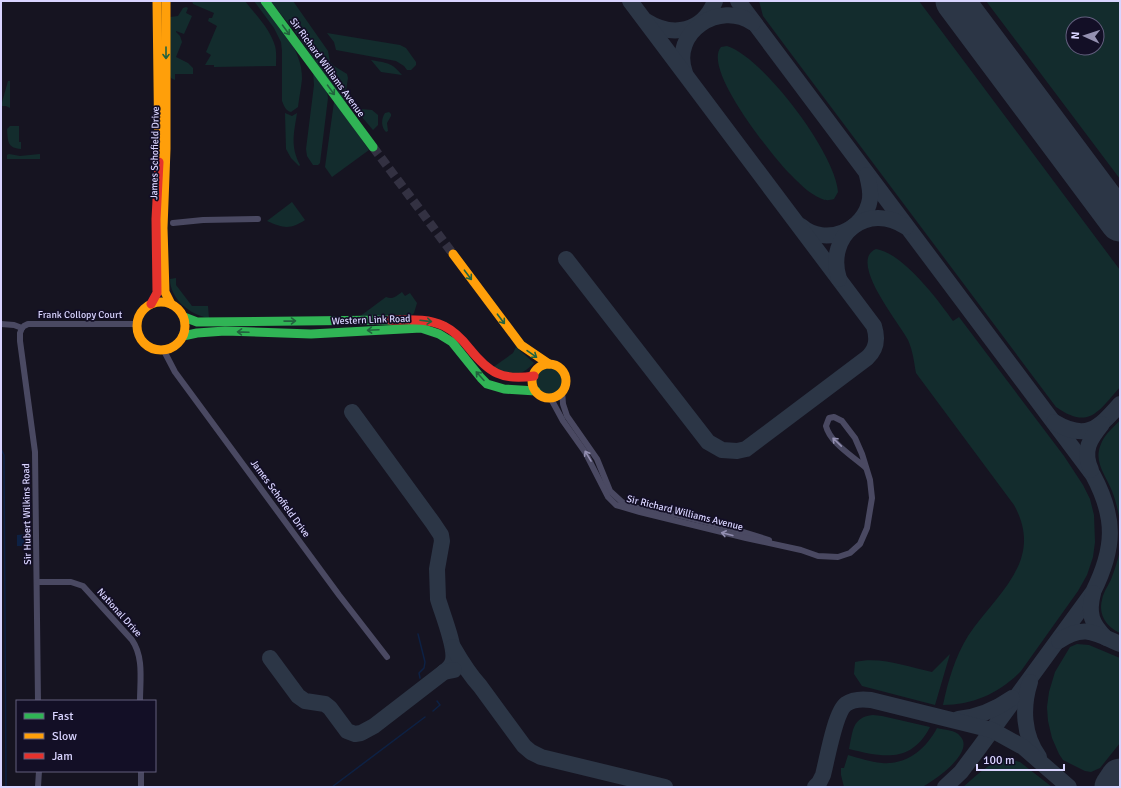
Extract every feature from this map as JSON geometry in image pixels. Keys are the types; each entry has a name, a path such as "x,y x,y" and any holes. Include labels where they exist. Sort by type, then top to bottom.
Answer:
{"street":[{"name":"James Schofield Drive","path":"152,304 157,292 156,219 160,148 157,1"},
{"name":"James Schofield Drive","path":"166,1 166,149 163,223 165,292 171,304"},
{"name":"Sir Richard Williams Avenue","path":"265,1 372,147"},
{"path":"163,223 203,220 258,220"},
{"path":"453,254 521,345 537,357 563,371 566,382 562,391 555,397 542,396 536,391 533,385 534,376 540,367 549,364"},
{"path":"163,302 171,304 179,309 184,317 185,330 183,336 175,345 163,349 153,348 144,343 139,334 137,324 142,312 152,304 163,302"},
{"name":"Western Link Road","path":"184,317 197,322 342,320 431,321 441,324 456,333 481,363 492,372 513,379 534,376"},
{"name":"Frank Collopy Court","path":"1,324 14,325 22,328 28,324 137,324"},
{"name":"Sir Hubert Wilkins Road","path":"22,328 20,333 20,341 35,452 38,700"},
{"name":"Western Link Road","path":"183,336 198,332 297,334 421,328 440,333 456,345 476,373 488,384 500,388 536,391"},
{"name":"James Schofield Drive","path":"163,349 179,377 339,595 387,657"},
{"name":"Sir Richard Williams Avenue","path":"562,391 563,404 567,416 597,459 610,491 622,502 632,507 678,515 737,530 772,541 779,545"},
{"name":"Sir Richard Williams Avenue","path":"550,397 563,421 586,452 608,497 616,505 826,558 844,556 856,549 867,528 872,504 870,480 862,454 855,438 846,424 838,418 829,418 826,426 830,436 866,468"},
{"name":"National Drive","path":"36,582 71,582 83,586 132,640 138,647 140,660 140,700"},
{"path":"38,787 39,772"},
{"path":"141,772 141,787"}],"green space":[{"path":"192,1 245,1 272,37 276,48 276,66 214,67 214,65 205,65 211,55 206,52 217,26 208,21 209,18 212,18 214,13 193,4"},
{"path":"254,1 261,1 288,37 298,57 301,68 302,83 298,107 291,112 286,109 282,101 281,42 274,28"},
{"path":"270,1 293,1 328,51 330,62 347,74 348,78 345,97 347,100 346,105 293,29"},
{"path":"759,1 919,1 1120,270 1120,387 1099,410 1092,415 1077,417 1067,414 1056,407 763,16"},
{"path":"986,1 1120,1 1120,179"},
{"path":"183,8 188,8 186,13 192,16 184,34 176,31 182,42 176,57 188,63 193,68 193,74 175,74 175,80 171,78 170,75 170,17 178,16"},
{"path":"327,33 400,45 406,48 416,62 416,65 411,70 407,70 396,61 336,50 334,42"},
{"path":"727,46 742,54 759,68 795,109 825,155 834,175 838,192 834,199 822,199 813,194 788,172 741,111 721,73 718,58 721,47"},
{"path":"371,60 388,64 402,75 381,72"},
{"path":"313,70 327,92 328,98 320,163 318,165 313,165 307,156 306,149 314,85"},
{"path":"8,81 10,81 10,108 1,106"},
{"path":"335,101 369,150 332,177 325,167"},
{"path":"356,110 372,110 378,115 378,125 373,130"},
{"path":"389,112 391,116 387,123 388,131 386,132 382,125 382,120 385,113"},
{"path":"285,113 292,116 297,113 294,145 300,165 299,166 291,158 286,149"},
{"path":"10,126 19,126 19,142 21,142 21,149 13,147 9,143 7,129"},
{"path":"40,154 40,159 7,159 7,155 20,156"},
{"path":"292,202 305,220 291,227 278,225 267,221"},
{"path":"876,249 886,252 908,268 929,290 953,321 959,317 1064,456 1083,485 1090,499 1094,515 1095,542 1093,557 1087,575 1078,591 1021,671 1013,679 1004,686 985,696 965,703 943,705 952,669 968,636 1014,575 1021,560 1024,543 1022,525 1014,505 916,373 908,340 878,293 872,279 868,266 869,256"},
{"path":"176,278 176,285 192,306 208,306 209,318 188,310 177,299 173,293 170,279"},
{"path":"402,292 405,296 410,293 417,303 412,315 359,317 386,297 393,298"},
{"path":"516,347 534,363 529,368 519,373 510,374 492,368 513,353"},
{"path":"549,368 558,372 562,381 558,390 549,394 540,390 536,381 540,372"},
{"path":"1120,420 1120,521 1117,506 1099,463 1098,457 1102,441"},
{"path":"1120,550 1120,633 1111,627 1105,620 1101,611 1101,605 1104,594 1112,577"},
{"path":"1077,644 1089,645 1120,658 1120,743 1100,768 1091,772 1085,771 1063,760 1052,738 1048,721 1047,707 1049,692 1055,672 1070,647"},
{"path":"950,654 935,705 862,686 854,674 855,662 875,660 932,672"},
{"path":"873,715 930,727 922,739 914,747 895,755 873,754 849,749 853,731 857,722 866,716"},
{"path":"937,728 953,731 958,734 963,743 962,750 952,765 928,784 922,787 844,787 841,768 844,768 848,755 882,763 900,761 915,754 921,749 933,736"},
{"path":"1007,759 1020,762 1052,787 963,787 989,766 1001,760"}],"water":[{"path":"28,534 28,546 17,546 17,535"}],"waterway":[{"path":"1,449 4,455 6,787"},
{"path":"418,634 425,662 424,668 419,673 420,678"},
{"path":"433,711 440,705 437,701"},
{"path":"332,787 425,717"}],"taxiway":[{"path":"566,259 708,442 722,450 737,451 746,449 867,358 873,351 876,344 874,326 630,1"},
{"path":"646,21 666,29 686,29 703,20 715,1"},
{"path":"738,1 1093,475 1106,505 1109,519 1109,547 1106,561 1093,592 961,772 945,787"},
{"path":"685,73 682,58 685,45 691,33 701,24 713,18 726,15 740,17 753,23"},
{"path":"801,226 811,232 821,235 832,235 843,232 852,227 860,220 867,210 870,199 867,175"},
{"path":"839,279 836,263 838,249 844,236 853,227 864,220 878,218 892,220 906,227"},
{"path":"1054,422 1075,431 1091,430 1105,420 1120,404"},
{"path":"352,412 441,535 442,541 437,569 438,599 451,639 453,654 452,664 444,672"},
{"path":"1091,470 1088,463 1087,451 1091,440 1102,424"},
{"path":"1093,593 1091,606 1092,618 1097,628 1106,638"},
{"path":"1059,641 1076,633 1090,632 1120,644"},
{"path":"453,647 469,672 524,746 531,752 541,757 665,787"},
{"path":"270,658 298,696 305,701 325,704 330,708 347,731 355,734 361,733 374,726 444,672 454,670"},
{"path":"1030,682 1027,691 1025,711 1027,730 1030,740 1039,757"},
{"path":"958,719 972,717 986,712 1012,698"},
{"path":"815,787 823,775 838,716 846,704 858,700 871,700 992,730 1023,747 1069,787"},
{"path":"1110,787 1117,783"}],"runway":[{"path":"955,1 1120,222"},
{"path":"1114,787 1120,778"}],"tunnel":[{"path":"373,147 453,254"}],"traffic: fast":[{"path":"265,1 373,147"},
{"path":"184,317 197,322 390,320"},
{"path":"183,336 197,333 225,331 311,334 421,328 439,334 452,342 487,384 504,389 536,391"}],"traffic: slow":[{"path":"157,1 159,162"},
{"path":"166,1 166,149 163,228 165,292 171,304"},
{"path":"453,254 521,345 549,364"},
{"path":"161,302 170,304 178,309 183,317 185,326 183,335 178,343 170,348 161,350 152,348 144,343 139,335 137,326 139,317 144,309 152,304 161,302"},
{"path":"549,364 561,369 566,381 561,393 549,398 537,393 532,381 537,369 549,364"}],"traffic: jam":[{"path":"151,304 157,293 156,219 159,162"},
{"path":"390,320 417,320 438,323 448,328 464,341 483,364 497,373 513,377 534,376"}]}
